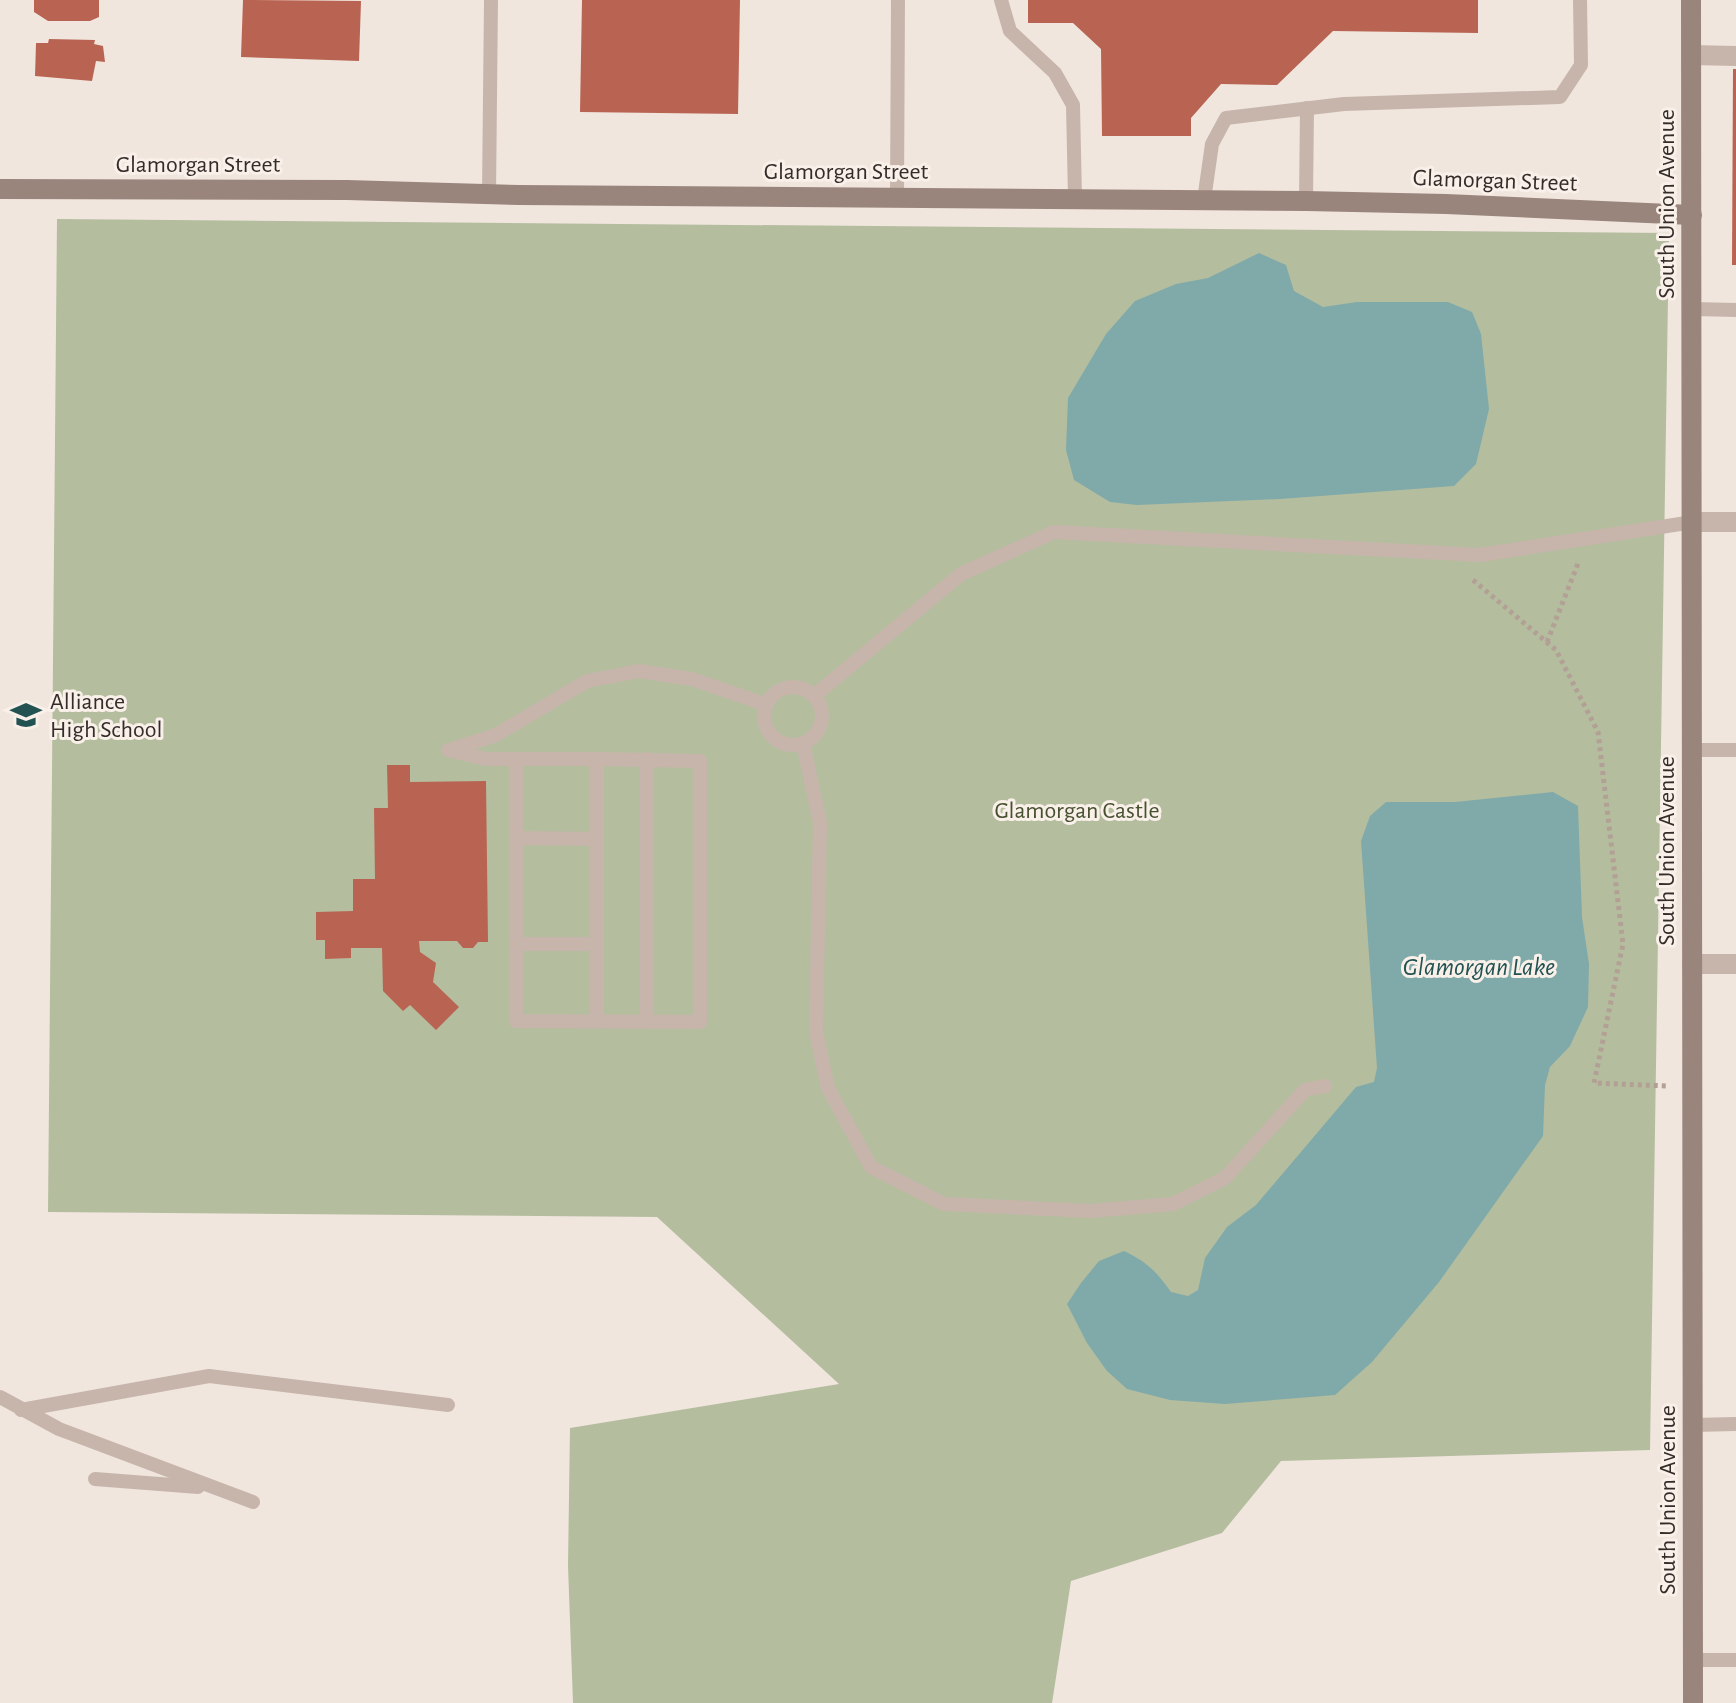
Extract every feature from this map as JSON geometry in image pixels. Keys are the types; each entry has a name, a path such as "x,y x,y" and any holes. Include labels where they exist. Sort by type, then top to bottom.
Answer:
{"main road":[{"name":"South Union Avenue","path":"1691,0 1693,1703"},
{"name":"Glamorgan Street","path":"0,189 1306,201 1692,215"}],"street":[{"path":"1691,55 1736,56"},
{"path":"1693,522 1736,522"},
{"path":"1692,964 1736,964"}],"lane":[{"path":"489,194 491,0"},
{"path":"897,197 898,0"},
{"path":"1001,0 1010,31 1055,73 1073,105 1075,198"},
{"path":"1204,200 1212,144 1226,118 1344,104 1560,97 1581,65 1580,0"},
{"path":"1306,201 1307,108"},
{"path":"1693,309 1736,310"},
{"path":"814,696 961,574 1054,532 1480,555 1693,522"},
{"path":"516,759 516,1021 700,1022 700,761 647,759 516,759 486,759 448,750 496,735 587,681 639,671 692,679 767,705"},
{"path":"788,688 805,690 820,704 822,723 811,739 793,745 784,743 769,732 764,714 767,705 779,691 788,688"},
{"path":"803,743 820,822 816,1032 828,1088 871,1167 944,1204 1091,1211 1173,1204 1225,1178 1305,1090 1325,1086"},
{"path":"1693,750 1736,750"},
{"path":"597,759 597,1021"},
{"path":"647,759 647,1021"},
{"path":"516,838 597,839"},
{"path":"516,944 597,944"},
{"path":"21,1410 209,1376 448,1405"},
{"path":"0,1397 59,1429 253,1502"},
{"path":"1693,1425 1736,1424"},
{"path":"95,1479 215,1488"},
{"path":"1693,1660 1736,1660"}],"path":[{"path":"1547,642 1588,538"},
{"path":"1442,553 1556,650 1598,732 1623,944 1594,1083 1692,1087"}],"green space":[{"name":"Glamorgan Castle","path":"57,219 1669,233 1650,1450 1281,1461 1222,1533 1071,1581 1052,1703 573,1703 568,1566 570,1428 839,1384 657,1217 48,1212"}],"water":[{"path":"1259,253 1286,265 1294,291 1323,307 1357,302 1448,302 1472,312 1481,334 1489,409 1476,464 1454,486 1280,499 1137,505 1110,502 1074,480 1066,450 1068,398 1106,334 1135,301 1176,284 1208,278"},
{"name":"Glamorgan Lake","path":"1553,792 1578,806 1582,917 1589,964 1588,1007 1570,1046 1550,1067 1545,1085 1543,1136 1439,1282 1372,1362 1335,1395 1225,1404 1170,1400 1127,1389 1107,1371 1087,1343 1067,1304 1081,1283 1099,1261 1124,1251 1150,1268 1171,1292 1188,1296 1198,1290 1205,1258 1227,1227 1256,1205 1356,1087 1374,1082 1377,1068 1361,841 1370,816 1386,802 1455,802"}],"building":[{"path":"34,0 99,0 99,17 90,21 48,21 34,12"},
{"path":"243,0 361,1 359,61 241,57"},
{"path":"582,0 740,0 738,114 580,112"},
{"path":"1028,0 1478,0 1478,33 1333,31 1277,85 1221,84 1191,118 1191,136 1102,136 1101,49 1073,23 1028,23"},
{"path":"49,39 95,40 94,44 103,46 105,62 96,61 92,81 35,76 36,43 48,43"},
{"path":"1733,69 1736,69 1736,265 1732,265"},
{"path":"387,765 410,765 410,782 486,781 488,942 463,948 457,941 419,941 420,952 436,963 433,982 459,1007 436,1030 410,1005 403,1011 383,991 382,948 351,948 351,958 325,959 325,940 316,940 316,912 353,911 353,879 375,879 374,808 388,808"}],"place":[{"name":"Alliance High School","path":"26,715"}]}
